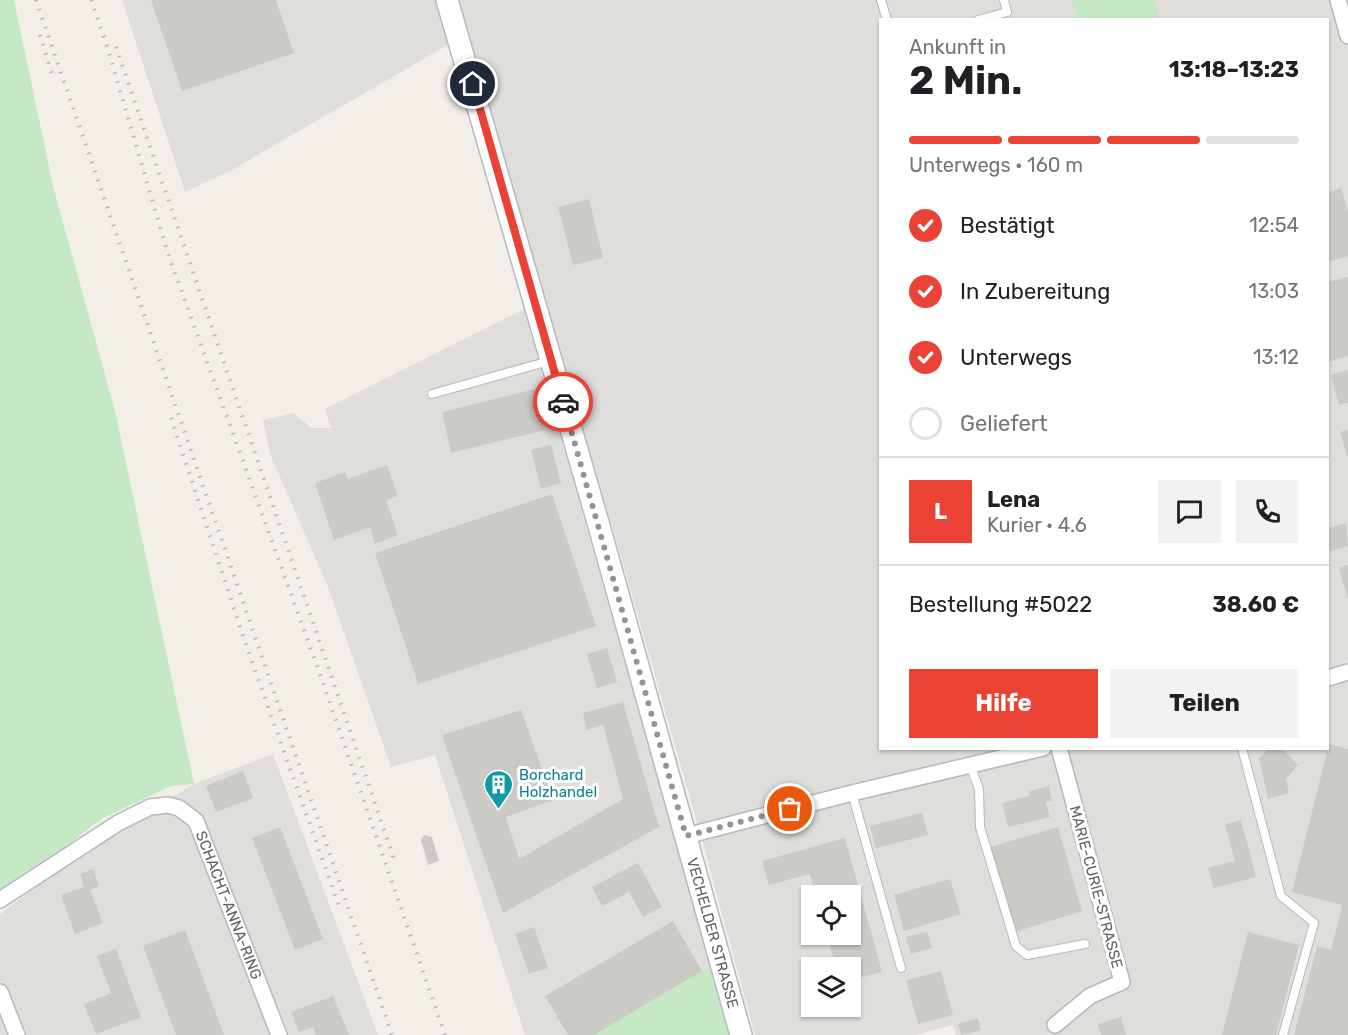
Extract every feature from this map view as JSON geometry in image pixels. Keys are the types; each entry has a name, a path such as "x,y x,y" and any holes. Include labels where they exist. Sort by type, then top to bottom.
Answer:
{"main road":[{"name":"VECHELDER STRASSE","path":"447,0 552,360 741,1035"}],"street":[{"path":"1338,0 1348,36"},
{"path":"1329,678 1348,672"},
{"path":"686,836 852,793 1034,750"},
{"name":"MARIE-CURIE-STRASSE","path":"1056,1030 1090,996 1122,982 1060,750"},
{"name":"SCHACHT-ANNA-RING","path":"0,900 118,822 150,807 168,805 178,808 196,821 279,1035"},
{"path":"0,992 17,1035"}],"lane":[{"path":"881,0 886,18"},
{"path":"985,18 1007,12 1004,0"},
{"path":"432,394 552,360"},
{"path":"1243,750 1281,896 1314,923 1282,1035"},
{"path":"970,765 979,789 980,827 1016,946 1027,955 1085,945"},
{"path":"852,793 902,968"}],"shaded area":[{"path":"122,0 1348,0 1348,1035 956,1035 953,1025 915,1035 755,1035 610,519 460,38 230,171 185,192"},
{"path":"524,309 712,966 593,1035 525,1035 435,755 391,767 328,587 270,454 263,420 293,413 312,428 331,428 325,409"},
{"path":"273,754 378,1035 0,1035 0,914 86,849 194,784"}],"green space":[{"path":"0,0 14,0 53,186 115,411 194,784 171,786 103,818 36,869 0,892"},
{"path":"1072,0 1154,0 1160,18 1077,18"},
{"path":"712,966 741,1035 594,1035 702,971"}],"building":[{"path":"151,0 276,0 294,53 182,91"},
{"path":"1341,188 1348,211 1348,256 1329,262 1329,192"},
{"path":"589,199 603,258 573,265 558,207"},
{"path":"1348,277 1348,356 1329,362 1329,282"},
{"path":"1348,370 1348,403 1339,405 1331,375"},
{"path":"536,389 545,430 451,453 442,412"},
{"path":"1348,430 1348,456 1347,456 1340,432"},
{"path":"551,444 561,483 541,489 531,450"},
{"path":"387,465 398,496 386,500 398,535 375,544 370,527 334,540 315,483 345,472 348,479"},
{"path":"552,494 596,626 418,684 375,553"},
{"path":"1346,523 1348,546 1329,552 1329,528"},
{"path":"1348,565 1348,598 1347,598 1339,568"},
{"path":"607,648 617,682 597,688 587,654"},
{"name":"Borchard Holzhandel","path":"623,702 659,827 503,913 442,735 521,710 553,800 506,817 519,859 623,799 603,725 586,730 583,713"},
{"path":"1329,744 1348,749 1348,1035 1294,1035 1317,946 1331,950 1342,905 1292,892"},
{"path":"1267,750 1284,750 1298,765 1286,779 1289,793 1268,799 1259,758"},
{"path":"243,771 253,798 216,812 206,786"},
{"path":"1049,786 1052,801 1046,802 1050,817 1008,827 1002,803 1030,796 1029,791"},
{"path":"922,813 928,835 876,848 870,826"},
{"path":"1241,820 1256,877 1214,888 1208,868 1235,861 1225,824"},
{"path":"280,827 323,939 295,950 252,838"},
{"path":"1058,827 1082,911 1015,932 990,847"},
{"path":"425,835 432,837 439,861 428,865 421,840"},
{"path":"845,838 858,885 813,885 810,874 769,885 762,861"},
{"path":"638,863 662,907 643,917 629,892 602,906 592,887"},
{"path":"93,869 99,886 90,890 103,923 75,934 61,895 84,887 80,874"},
{"path":"950,879 961,914 904,931 894,895"},
{"path":"861,896 882,972 861,977 861,957 833,957 830,945 861,945"},
{"path":"673,921 702,971 594,1035 568,1035 545,996"},
{"path":"534,927 548,968 529,974 515,934"},
{"path":"185,930 224,1035 176,1035 143,946"},
{"path":"927,932 932,948 911,954 906,937"},
{"path":"1248,932 1299,945 1276,1035 1222,1035"},
{"path":"116,949 141,1017 96,1034 84,1004 111,993 97,956"},
{"path":"941,971 953,1015 918,1024 906,980"},
{"path":"333,996 349,1035 316,1035 313,1027 299,1032 291,1012"},
{"path":"1121,1017 1126,1035 1101,1035 1098,1024"},
{"path":"978,1018 981,1030 961,1035 958,1024"}],"railway":[{"path":"36,0 392,1035"},
{"path":"91,0 106,43 167,251 321,677 445,1035"},
{"path":"40,35 53,78"},
{"path":"116,47 395,862"},
{"path":"171,418 245,642 339,906"}],"way so far":[{"path":"563,402 686,836 790,809"}],"place":[{"name":"Borchard Holzhandel","path":"498,810"}],"route":[{"path":"473,84 563,402"}]}
